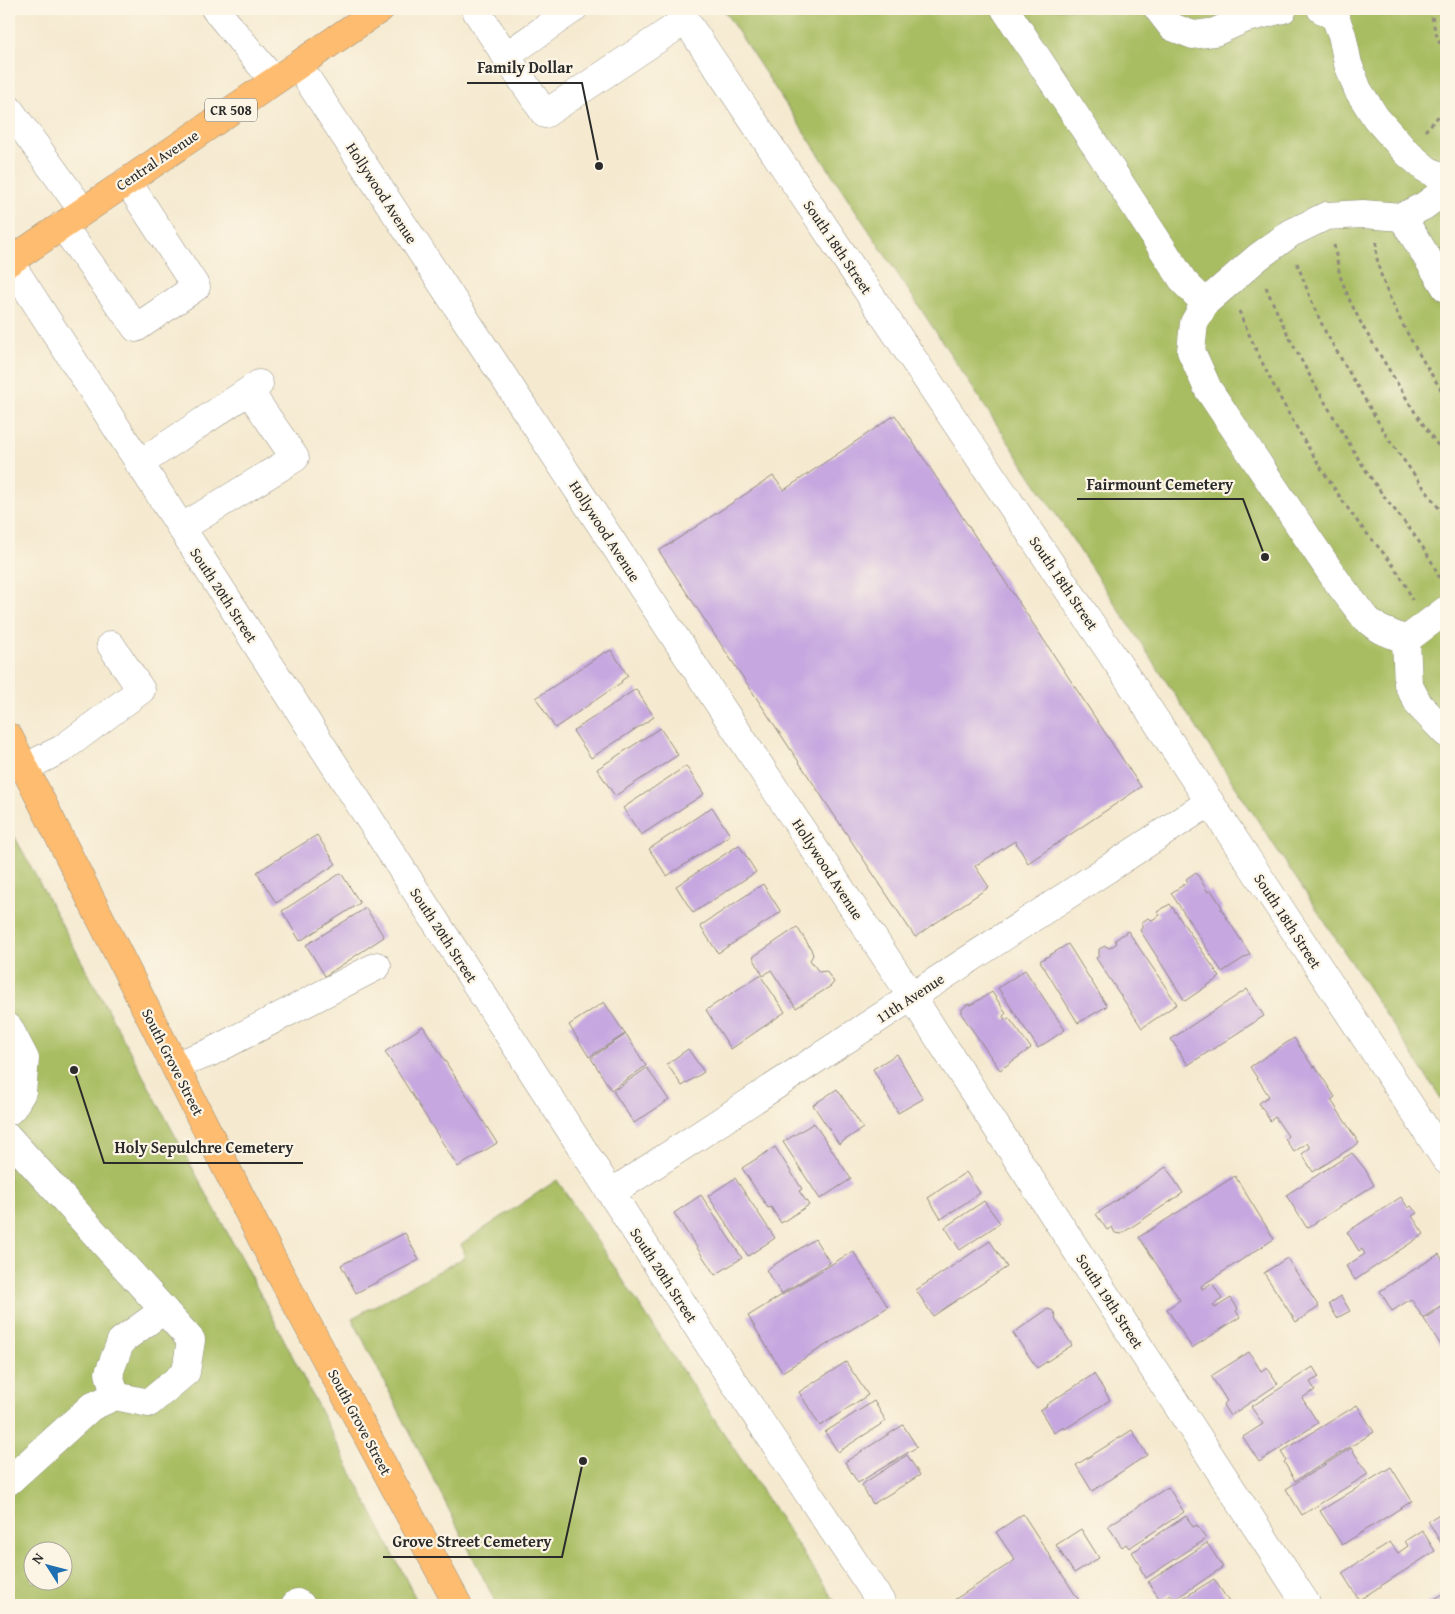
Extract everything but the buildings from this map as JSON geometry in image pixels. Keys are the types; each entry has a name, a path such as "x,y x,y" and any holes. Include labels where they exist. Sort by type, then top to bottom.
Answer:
{"main road":[{"name":"Central Avenue","path":"9,262 380,9"},
{"name":"South Grove Street","path":"9,737 268,1251 458,1605"}],"street":[{"path":"215,9 274,81"},
{"path":"474,9 545,114 682,14"},
{"path":"506,56 573,9"},
{"path":"1005,9 1184,282 1205,303"},
{"path":"1158,9 1172,27 1193,34 1215,32 1244,19 1283,9"},
{"path":"1321,9 1335,17 1342,35 1348,64 1358,90 1376,118 1406,152 1426,169 1446,180"},
{"name":"South 18th Street","path":"682,14 1210,802 1446,1160"},
{"name":"Hollywood Avenue","path":"298,65 912,997"},
{"path":"9,109 136,328 196,286 127,181"},
{"path":"1406,640 1380,629 1365,618 1336,580 1208,389 1191,351 1194,323 1205,303 1251,263 1291,233 1326,216 1362,214 1402,218 1424,206 1446,190"},
{"path":"1402,218 1446,288"},
{"name":"South 20th Street","path":"9,262 713,1351 883,1605"},
{"path":"139,464 254,388 295,458 181,528"},
{"path":"1445,598 1406,640 1408,684 1419,705 1446,733"},
{"path":"24,768 62,749 141,690 111,644"},
{"name":"11th Avenue","path":"611,1193 1210,802"},
{"path":"174,1065 209,1053 377,966"},
{"name":"South 19th Street","path":"912,997 1307,1605"},
{"path":"9,1028 25,1059 22,1092 9,1111"},
{"path":"9,1138 191,1340 186,1372 149,1403 116,1396 91,1408 9,1481"},
{"path":"116,1396 109,1373 121,1341 164,1310"},
{"path":"294,1605 298,1603 301,1605"}],"path":[{"path":"1431,9 1434,30 1446,55"},
{"path":"1334,236 1340,276 1363,327 1416,414 1446,457"},
{"path":"1377,241 1375,250 1378,268 1388,291 1403,324 1446,396"},
{"path":"1295,258 1300,276 1326,333 1389,440 1446,518"},
{"path":"1265,285 1296,351 1354,453 1437,570 1445,598"},
{"path":"1236,305 1263,366 1308,445 1350,512 1402,579 1413,604"}],"green space":[{"path":"723,9 1446,9 1446,1106"},
{"path":"9,826 271,1314 419,1605 9,1605"},
{"path":"557,1180 837,1605 497,1605 352,1318 465,1257 461,1244"}],"place":[{"name":"Family Dollar","path":"599,166"},
{"name":"Fairmount Cemetery","path":"1265,557"},
{"name":"Holy Sepulchre Cemetery","path":"74,1070"},
{"name":"Grove Street Cemetery","path":"583,1461"}]}
